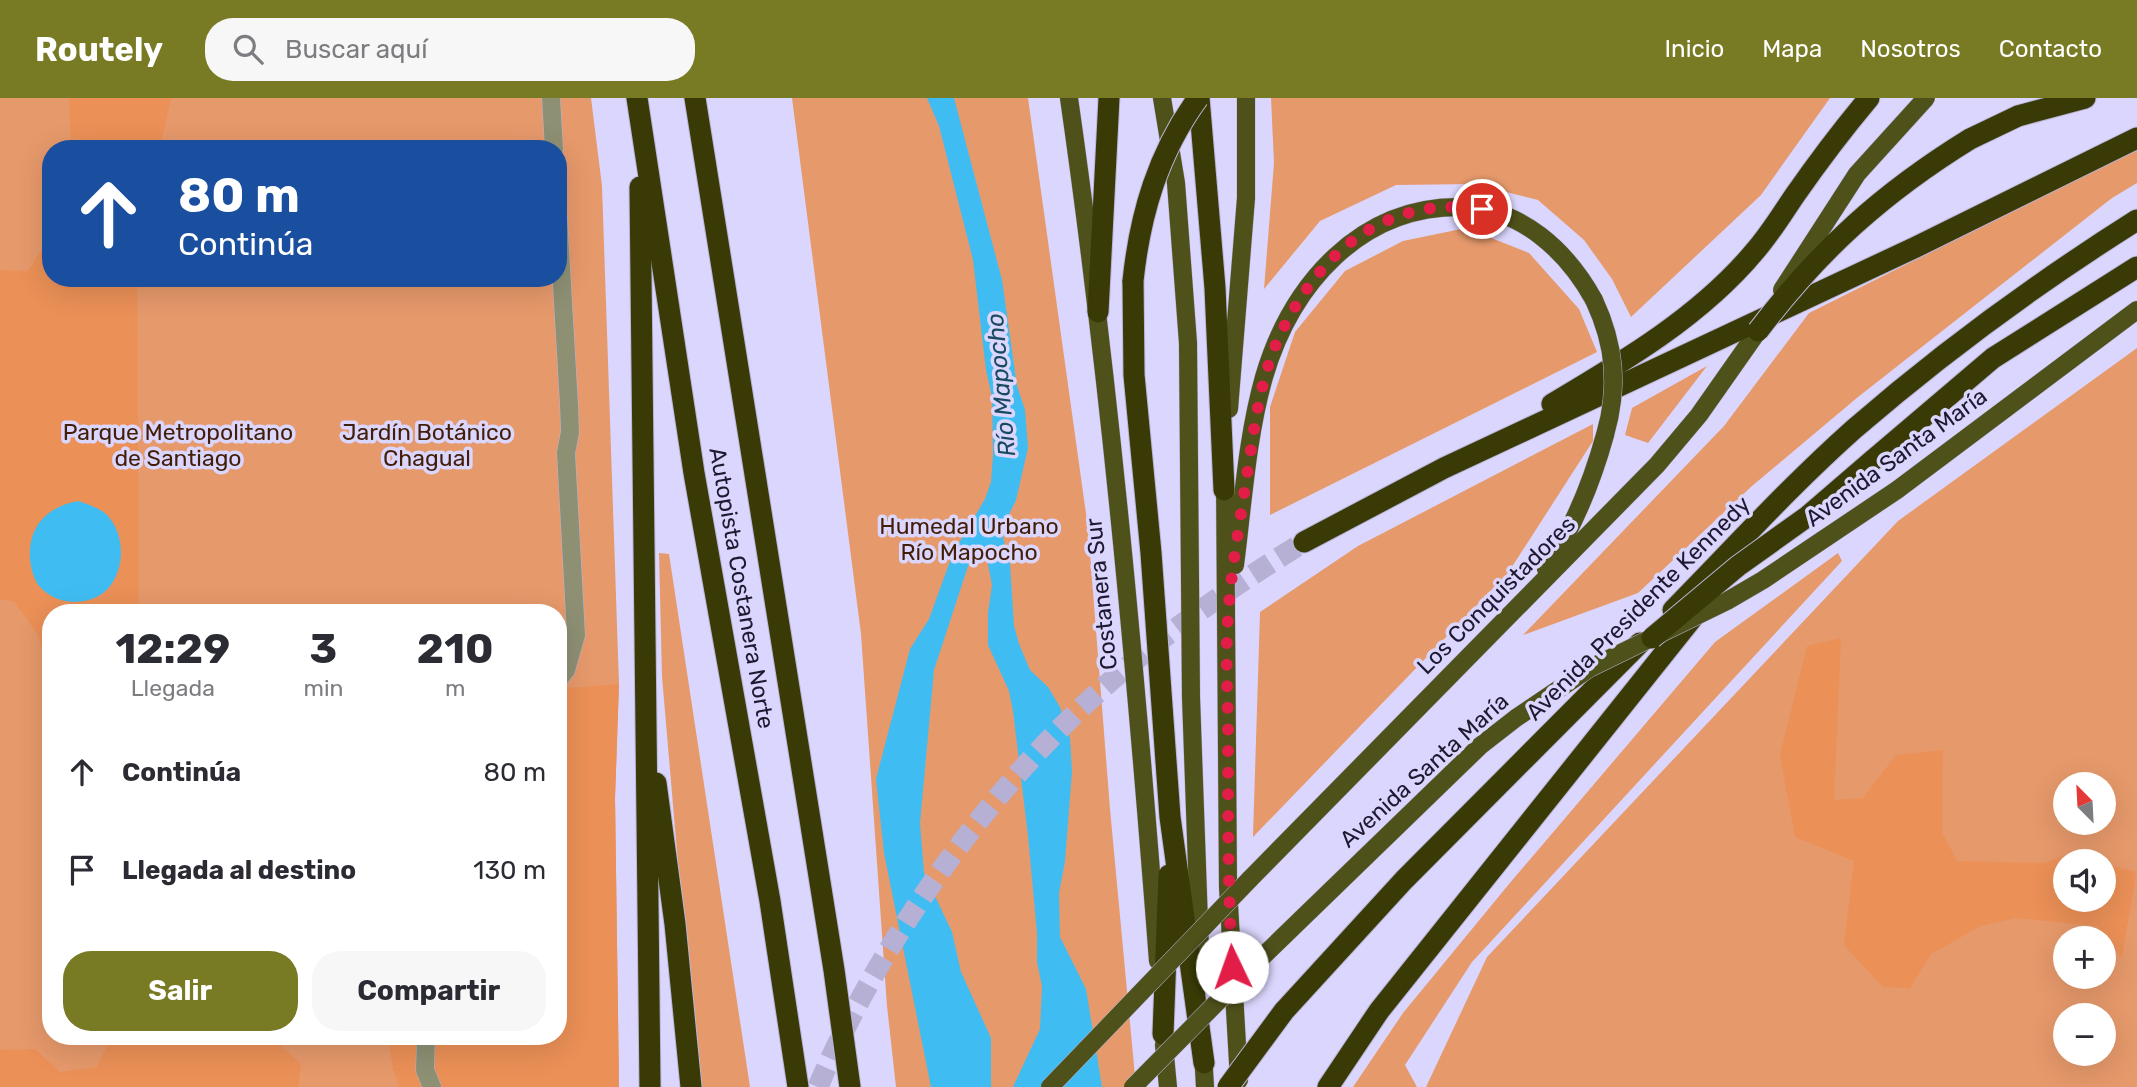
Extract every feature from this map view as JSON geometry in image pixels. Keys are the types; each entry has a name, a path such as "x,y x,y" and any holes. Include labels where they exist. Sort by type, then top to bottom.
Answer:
{"highway":[{"name":"Autopista Costanera Norte","path":"695,98 834,970 850,1087"},
{"path":"1098,312 1109,98"},
{"path":"1199,98 1177,129 1156,174 1142,224 1133,281 1133,375 1151,552 1170,817 1204,1063"},
{"path":"1199,98 1215,288 1224,490"},
{"path":"1444,468 1595,378 1672,325 1719,287 1755,251 1869,98"},
{"path":"1758,331 1788,292 1856,220 1894,189 1970,139 2018,117 2085,98"},
{"name":"Autopista Costanera Norte","path":"638,106 694,472 770,901 798,1087"},
{"path":"638,106 650,1087"},
{"path":"1304,542 1444,468 1891,258 2137,138"},
{"name":"Avenida Presidente Kennedy","path":"1228,1087 1284,1011 1404,880 1852,432 1919,373 2035,287 2137,220"},
{"path":"1652,638 1738,566 1808,516 1993,358 2137,267"},
{"path":"1328,1087 1379,1011 1587,753 1796,486"},
{"path":"645,698 675,924 691,1087"},
{"path":"1163,1034 1170,817"}],"main road":[{"name":"Costanera Sur","path":"1069,98 1098,312 1146,801 1167,1087"},
{"path":"1162,98 1176,183 1188,343 1191,697 1205,1087"},
{"path":"1239,1087 1228,887 1228,617 1224,490 1246,198 1245,98"},
{"name":"Los Conquistadores","path":"1050,1087 1250,879 1637,486 1699,415 1758,331 1808,246 1857,174 1926,98"},
{"path":"1228,617 1247,472 1264,376 1283,327 1318,272 1336,253 1372,227 1412,212 1447,207 1482,209 1515,220 1554,246 1579,275 1594,300 1607,332 1614,366 1613,401 1596,467 1570,530 1525,600"},
{"name":"Avenida Santa María","path":"1133,1087 1259,960 1480,746 1552,692 1590,668 1763,580 1897,490 2137,310"}],"street":[{"path":"551,98 553,140"},
{"path":"562,287 569,405 566,453 576,635 567,666"},
{"path":"426,1045 425,1070 432,1087"}],"green space":[{"name":"Parque Metropolitano de Santiago","path":"0,98 591,98 602,186 619,684 615,798 619,1087 0,1087"},
{"name":"Humedal Urbano Río Mapocho","path":"792,98 1028,98 1088,528 1110,809 1136,1087 896,1087 887,1006 861,634"},
{"path":"1271,98 1830,98 1761,195 1631,317 1612,279 1584,240 1538,200 1474,184 1396,185 1320,221 1264,289 1274,163"},
{"path":"2137,149 2137,183 2112,198 1858,397 1752,486 1638,593 1523,635 1724,426 1809,313"},
{"path":"1466,228 1529,253 1579,309 1597,352 1270,515 1270,407 1295,332 1345,271 1403,241"},
{"path":"2137,348 2137,1087 1426,1087 1487,957 1898,521"},
{"path":"1707,366 1648,443 1625,435 1632,408"},
{"path":"1593,424 1593,441 1508,573 1253,837 1260,612 1358,546"},
{"path":"659,553 669,554 750,1087 697,1087 662,676"},
{"path":"1838,553 1842,561 1472,962 1405,1065 1417,1087 1353,1087 1403,1013 1715,642"}],"shaded area":[{"path":"69,98 171,98 162,140 71,140"},
{"path":"42,249 42,287 137,287 139,604 42,604 42,649 37,634 14,601 0,599 0,270 28,271"},
{"path":"1841,638 1834,800 1863,798 1896,755 1943,750 1942,832 1957,861 2044,863 2053,860 2053,912 2116,912 2116,867 2136,872 2122,958 2116,950 2116,926 2016,918 1981,926 1931,954 1910,988 1883,987 1844,945 1854,861 1795,837 1780,755 1807,646"},
{"path":"619,684 615,798 619,1087 400,1087 393,1070 389,1045 567,1045 567,688"},
{"path":"108,1045 280,1045 301,1064 298,1087 0,1087 0,1050 35,1049 60,1072 97,1067"}],"water":[{"name":"Río Mapocho","path":"927,98 954,98 1002,280 1017,386 1025,410 1028,448 1016,500 1006,521 1003,538 1010,564 1014,626 1019,644 1030,670 1048,687 1060,707 1070,738 1072,771 1065,861 1059,893 1060,937 1086,989 1102,1087 1013,1087 1040,1029 1042,986 1037,962 1028,836 1013,711 1009,691 988,645 988,613 992,585 987,559 982,555 969,563 934,670 920,823 924,873 952,932 961,972 991,1038 991,1087 931,1087 884,853 876,779 910,649 929,619 953,553 985,499 991,482 993,454 992,397 986,370 973,260 939,126"},
{"path":"78,501 107,515 119,538 121,555 118,572 108,589 90,599 69,602 49,595 39,585 31,567 30,547 36,528 49,513"}],"tunnel":[{"path":"818,1087 876,971 911,914 993,803 1037,753 1083,706 1151,647 1215,600 1304,542"}],"route":[{"path":"1232,967 1228,887 1228,617 1245,485 1264,376 1283,327 1302,296 1318,272 1356,237 1394,217 1412,212 1447,207 1482,209"}],"park label":[{"name":"Jardín Botánico Chagual","path":"427,445"}]}
